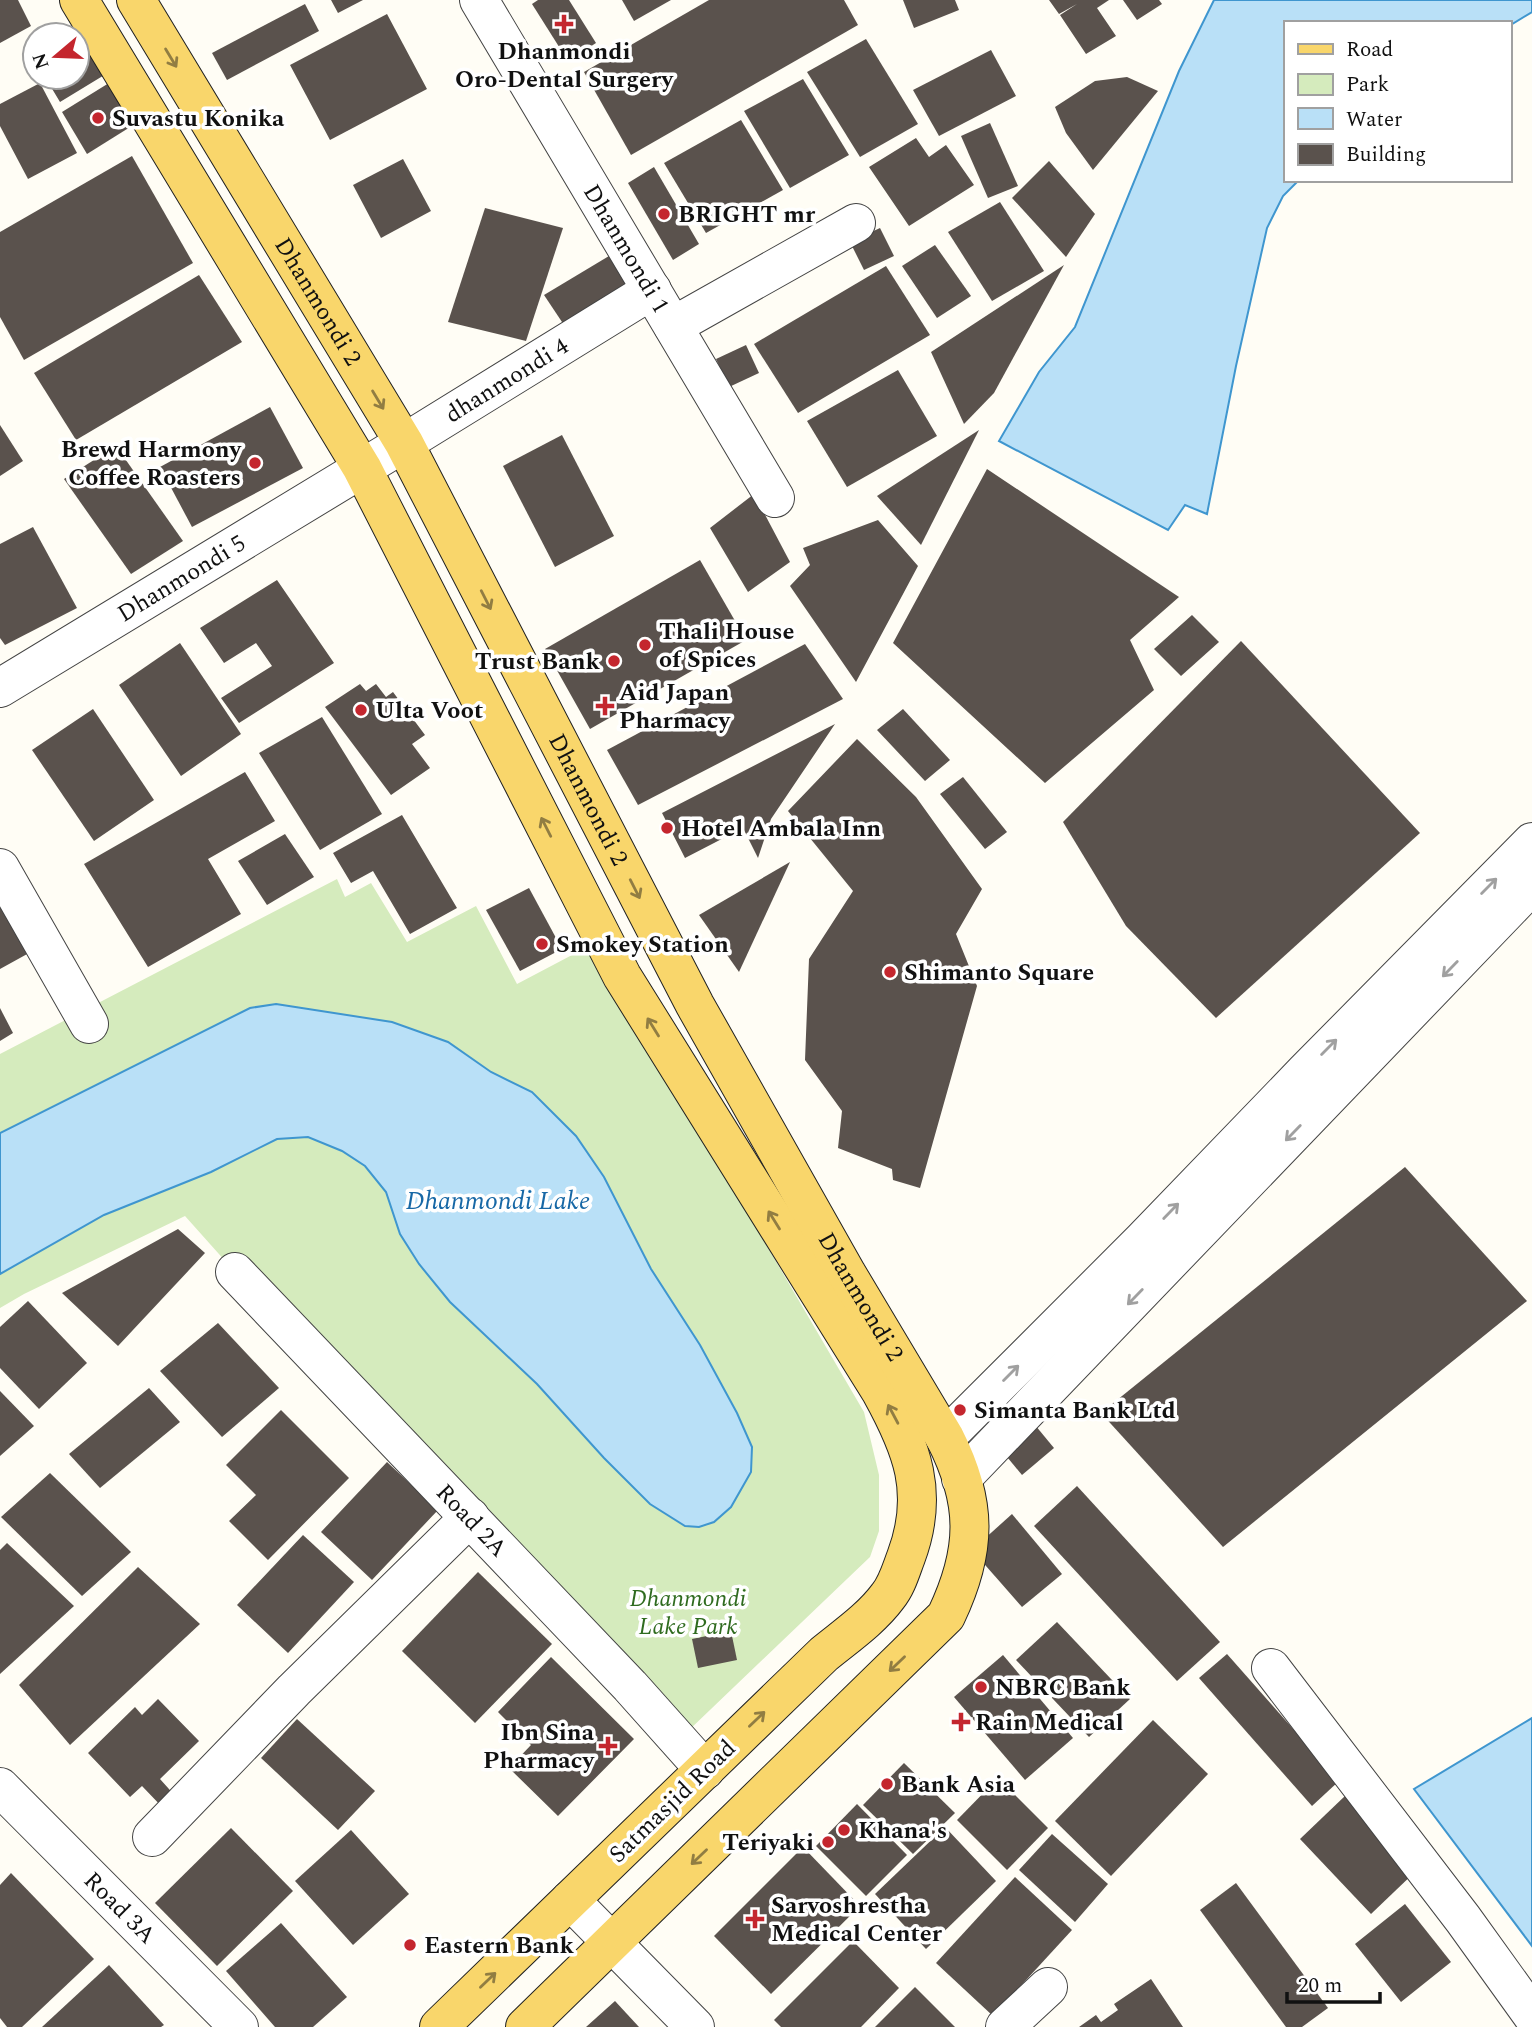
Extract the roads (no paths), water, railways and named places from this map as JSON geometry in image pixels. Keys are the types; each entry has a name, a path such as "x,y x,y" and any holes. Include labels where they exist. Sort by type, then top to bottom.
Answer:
{"main road":[{"name":"Dhanmondi 2","path":"79,0 362,468 622,976 881,1392 905,1439 916,1475 918,1497 915,1523 900,1573"},
{"name":"Dhanmondi 2","path":"136,0 404,443 695,1005 847,1274 945,1438 955,1458 968,1507 971,1530 968,1559 946,1616 613,1942"},
{"path":"916,1475 945,1438"},
{"path":"916,1475 961,1479"},
{"name":"Satmasjid Road","path":"439,2027 824,1654 870,1616 890,1594 900,1573"},
{"path":"525,2027 613,1942"}],"street":[{"name":"Dhanmondi 1","path":"479,0 775,498"},
{"path":"673,326 856,223"},
{"name":"dhanmondi 4","path":"362,468 652,290"},
{"name":"Dhanmondi 5","path":"0,688 362,468"},
{"path":"961,1479 1407,991 1532,842"},
{"path":"0,868 89,1024"},
{"path":"945,1438 1133,1250 1407,991 1532,884"},
{"name":"Road 2A","path":"235,1272 631,1686 705,1770"},
{"path":"152,1837 294,1690 470,1517"},
{"path":"1271,1668 1463,1919 1532,2015"},
{"name":"Road 3A","path":"0,1787 239,2027"},
{"path":"570,1900 695,2027"},
{"path":"1005,2027 1048,1987"}],"water":[{"path":"1214,0 1532,0 1532,12 1511,25 1511,21 1284,21 1284,182 1297,182 1283,196 1267,228 1207,514 1185,505 1168,530 999,441 1039,372 1075,327 1179,71"},
{"name":"Dhanmondi Lake","path":"276,1004 392,1022 448,1042 491,1072 532,1092 576,1136 604,1177 651,1269 700,1345 752,1447 751,1472 731,1507 714,1522 699,1527 685,1526 650,1504 537,1384 450,1302 419,1264 400,1234 386,1192 365,1166 342,1151 308,1137 277,1139 211,1172 104,1215 0,1274 0,1133 250,1008"},
{"path":"1532,1718 1532,1946 1414,1789"}],"place":[{"name":"Dhanmondi Oro-Dental Surgery","path":"564,24"},
{"name":"Suvastu Konika","path":"98,118"},
{"name":"BRIGHT mr","path":"664,214"},
{"name":"Brewd Harmony Coffee Roasters","path":"255,463"},
{"name":"Thali House of Spices","path":"645,645"},
{"name":"Trust Bank","path":"614,661"},
{"name":"Aid Japan Pharmacy","path":"605,706"},
{"name":"Ulta Voot","path":"361,710"},
{"name":"Hotel Ambala Inn","path":"667,828"},
{"name":"Smokey Station","path":"542,944"},
{"name":"Shimanto Square","path":"890,972"},
{"name":"Simanta Bank Ltd","path":"960,1410"},
{"name":"NBRC Bank","path":"981,1687"},
{"name":"Rain Medical","path":"961,1722"},
{"name":"Ibn Sina Pharmacy","path":"608,1746"},
{"name":"Bank Asia","path":"887,1784"},
{"name":"Khana's","path":"844,1830"},
{"name":"Teriyaki","path":"828,1842"},
{"name":"Sarvoshrestha Medical Center","path":"755,1919"},
{"name":"Eastern Bank","path":"410,1945"}],"park label":[{"name":"Dhanmondi Lake Park","path":"688,1612"}]}
